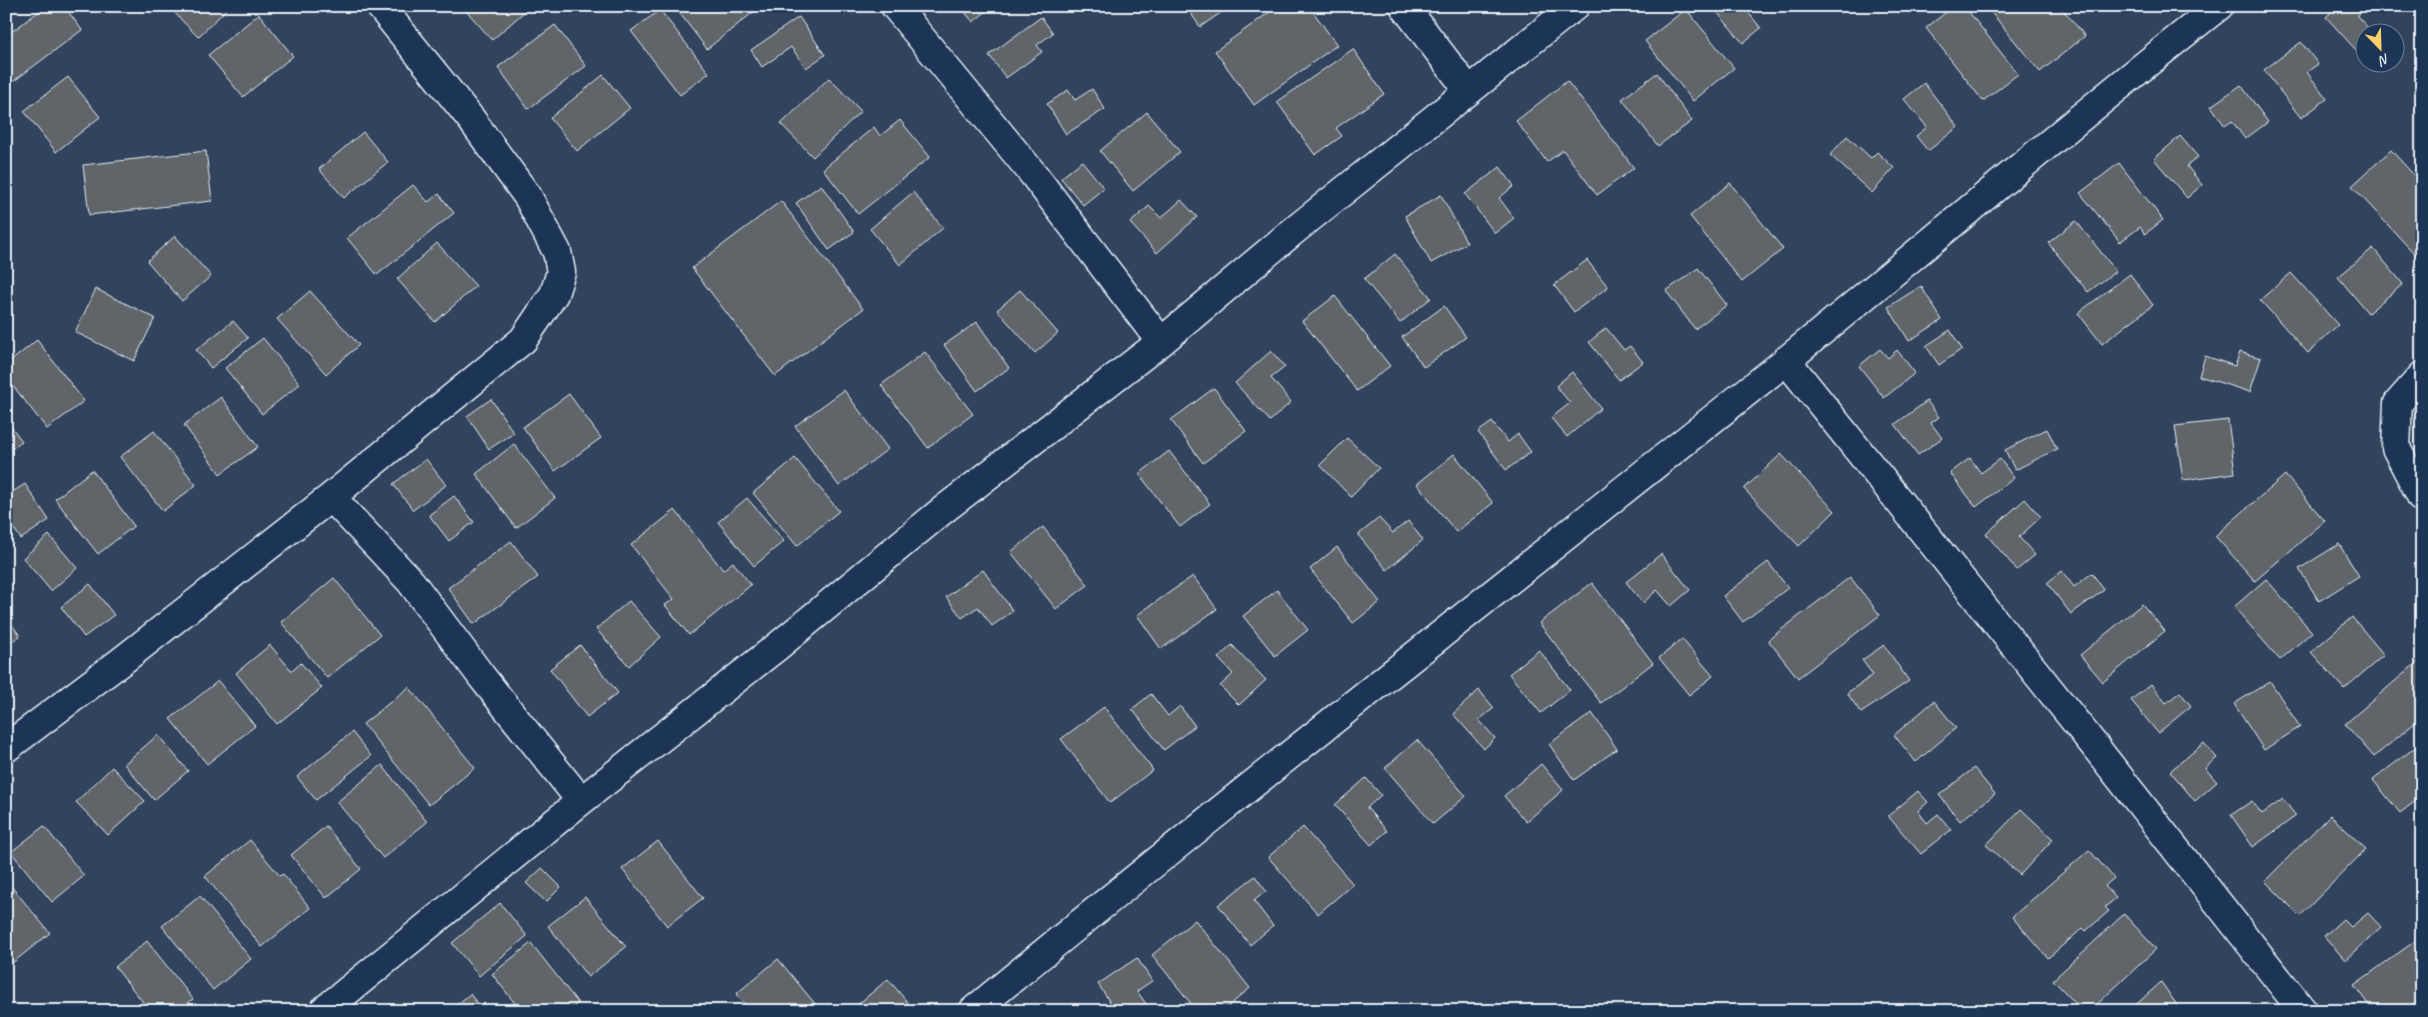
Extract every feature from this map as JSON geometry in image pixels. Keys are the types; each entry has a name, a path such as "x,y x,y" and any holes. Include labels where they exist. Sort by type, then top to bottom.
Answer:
{"street":[{"path":"6,748 131,654 331,497 523,340 554,294 561,272 557,252 528,197 471,119 380,6"},
{"path":"895,6 1034,176 1161,342"},
{"path":"1404,6 1469,91"},
{"path":"323,1011 581,801 778,646 943,510 1161,342 1291,233 1575,6"},
{"path":"973,1011 1415,655 1786,360 2104,96 2219,6"},
{"path":"1786,360 2094,745 2303,1011"},
{"path":"2422,376 2398,403 2396,448 2422,498"},
{"path":"331,497 411,582 482,678 581,801"}],"building":[{"path":"46,6 64,6 82,30 6,87 6,36"},
{"path":"168,6 230,6 198,37"},
{"path":"491,6 496,12 503,6 531,6 492,40 463,7"},
{"path":"674,6 761,6 707,49"},
{"path":"960,6 993,6 973,22"},
{"path":"1186,6 1231,6 1200,27"},
{"path":"1278,6 1309,6 1337,45 1254,105 1215,51"},
{"path":"1712,6 1743,6 1761,28 1743,43"},
{"path":"1954,6 1964,6 2018,74 1983,101 1926,28"},
{"path":"1986,6 2060,6 2085,36 2040,72"},
{"path":"2338,6 2369,6 2357,16 2363,22 2356,22 2356,50 2326,17"},
{"path":"1686,9 1734,68 1693,101 1645,41"},
{"path":"660,10 709,73 680,95 631,31"},
{"path":"259,14 293,56 243,97 208,55"},
{"path":"799,17 825,55 806,68 791,47 762,67 751,50"},
{"path":"1041,17 1053,33 1037,45 1042,52 1006,78 989,55"},
{"path":"555,25 586,66 528,109 498,67"},
{"path":"2301,42 2318,64 2307,72 2327,99 2301,118 2264,70"},
{"path":"1353,49 1384,94 1336,128 1342,136 1315,155 1277,102"},
{"path":"1657,73 1692,121 1658,146 1622,99"},
{"path":"603,75 630,108 577,151 550,118"},
{"path":"68,77 100,117 56,152 24,111"},
{"path":"829,78 861,111 813,157 781,124"},
{"path":"1567,81 1634,168 1597,195 1563,150 1547,162 1516,121"},
{"path":"1924,83 1958,127 1928,151 1916,136 1927,127 1904,99"},
{"path":"2241,85 2268,122 2245,139 2232,121 2225,126 2211,106"},
{"path":"1092,89 1105,109 1066,134 1047,104 1068,90 1075,100"},
{"path":"1147,112 1180,152 1133,191 1100,151"},
{"path":"900,120 930,157 858,214 823,169 874,127 880,136"},
{"path":"363,132 388,162 344,198 319,169"},
{"path":"1847,136 1871,158 1877,152 1894,168 1872,193 1830,155"},
{"path":"2180,136 2198,157 2187,166 2202,185 2187,198 2154,159"},
{"path":"2391,150 2422,184 2422,262 2352,186"},
{"path":"206,151 212,201 89,215 83,165"},
{"path":"1082,161 1104,188 1083,205 1061,178"},
{"path":"2119,163 2163,220 2145,234 2140,227 2120,242 2080,193"},
{"path":"1500,167 1514,186 1499,198 1514,218 1495,233 1465,194"},
{"path":"1730,183 1783,249 1742,282 1690,216"},
{"path":"413,185 428,202 439,194 454,213 377,275 347,238"},
{"path":"821,185 854,232 829,250 796,203"},
{"path":"913,192 943,228 900,265 870,229"},
{"path":"1441,195 1467,243 1431,263 1405,216"},
{"path":"1181,200 1197,217 1157,253 1130,223 1149,206 1161,218"},
{"path":"781,201 863,309 775,376 692,268"},
{"path":"2076,221 2116,271 2088,292 2048,243"},
{"path":"175,236 211,276 182,301 147,261"},
{"path":"437,243 476,286 435,322 397,279"},
{"path":"2373,248 2403,284 2368,313 2338,277"},
{"path":"1395,254 1431,298 1400,323 1364,279"},
{"path":"1587,260 1608,287 1574,312 1554,285"},
{"path":"1698,268 1727,305 1695,329 1666,291"},
{"path":"2291,273 2338,325 2308,353 2260,300"},
{"path":"2130,274 2153,305 2102,344 2078,313"},
{"path":"1921,286 1942,320 1909,341 1888,307"},
{"path":"96,289 155,318 134,361 75,332"},
{"path":"1020,290 1058,333 1035,353 997,310"},
{"path":"310,291 359,345 326,374 277,319"},
{"path":"1335,296 1390,366 1357,391 1302,321"},
{"path":"1444,306 1466,337 1424,367 1402,337"},
{"path":"233,321 248,338 211,368 196,350"},
{"path":"977,322 1009,368 977,391 944,345"},
{"path":"1606,328 1624,350 1630,346 1643,362 1619,380 1589,342"},
{"path":"1950,330 1962,349 1939,365 1926,346"},
{"path":"263,338 300,384 262,414 225,368"},
{"path":"37,340 84,401 47,429 6,377 6,365"},
{"path":"1880,349 1888,358 1897,350 1915,373 1884,398 1859,366"},
{"path":"1271,351 1285,367 1271,378 1291,402 1270,421 1235,383"},
{"path":"925,352 973,414 928,448 881,385"},
{"path":"2240,352 2261,358 2250,392 2199,376 2205,356 2235,366"},
{"path":"1572,372 1601,408 1567,437 1551,418 1570,403 1556,386"},
{"path":"1214,388 1246,431 1203,463 1171,420"},
{"path":"844,390 888,449 839,486 795,426"},
{"path":"569,394 601,438 555,471 523,427"},
{"path":"221,397 258,447 220,474 184,425"},
{"path":"491,399 514,433 489,449 467,416"},
{"path":"1927,401 1939,417 1931,423 1942,438 1918,455 1895,424"},
{"path":"6,420 22,441 6,453"},
{"path":"2228,420 2235,473 2183,480 2175,426"},
{"path":"1492,422 1508,442 1518,434 1531,452 1506,470 1478,432"},
{"path":"2047,429 2057,449 2015,470 2005,450"},
{"path":"154,431 196,485 163,511 120,457"},
{"path":"1347,438 1379,468 1351,497 1320,465"},
{"path":"514,444 555,498 516,528 476,474"},
{"path":"1169,451 1210,504 1180,527 1139,474"},
{"path":"1454,454 1493,503 1456,532 1417,484"},
{"path":"1781,454 1835,511 1799,546 1744,489"},
{"path":"795,458 839,511 797,546 753,493"},
{"path":"1970,458 1981,473 2000,459 2014,478 1976,507 1950,473"},
{"path":"426,459 446,485 413,510 393,484"},
{"path":"92,470 134,526 98,554 55,499"},
{"path":"2285,475 2325,521 2255,581 2215,536"},
{"path":"25,484 49,520 21,539 6,517 6,496"},
{"path":"454,496 474,522 449,541 429,515"},
{"path":"747,498 784,541 754,566 718,522"},
{"path":"2025,499 2041,517 2019,537 2035,555 2017,570 1986,534"},
{"path":"675,510 723,570 733,562 751,585 689,635 665,605 674,599 631,545"},
{"path":"1379,518 1393,533 1408,521 1423,540 1387,570 1358,535"},
{"path":"1043,527 1088,585 1056,609 1011,552"},
{"path":"49,535 77,568 51,591 23,558"},
{"path":"511,541 538,577 474,624 448,588"},
{"path":"2339,544 2359,576 2319,601 2299,569"},
{"path":"1337,547 1380,602 1353,623 1310,569"},
{"path":"1661,554 1690,590 1671,606 1657,590 1643,603 1626,582"},
{"path":"1768,562 1788,588 1743,622 1723,596"},
{"path":"983,570 1013,611 992,626 978,607 962,618 946,597"},
{"path":"2062,571 2074,587 2092,573 2104,590 2071,614 2047,583"},
{"path":"1193,576 1217,609 1161,649 1137,615"},
{"path":"1850,577 1880,615 1798,678 1768,640"},
{"path":"334,578 380,635 327,678 281,622"},
{"path":"2266,579 2312,632 2280,660 2234,607"},
{"path":"1592,583 1653,663 1601,703 1539,623"},
{"path":"90,584 114,615 84,637 61,607"},
{"path":"1277,590 1308,630 1275,656 1243,616"},
{"path":"629,601 661,637 629,666 596,629"},
{"path":"2142,604 2165,631 2103,682 2080,655"},
{"path":"6,616 20,636 6,645"},
{"path":"2352,617 2384,655 2344,689 2311,652"},
{"path":"1682,639 1713,676 1689,695 1659,658"},
{"path":"270,645 292,671 301,663 322,688 277,724 236,673"},
{"path":"580,645 618,693 587,717 550,669"},
{"path":"1232,645 1266,680 1239,705 1220,686 1233,674 1218,658"},
{"path":"1884,645 1909,681 1861,713 1847,693 1873,675 1862,660"},
{"path":"1539,650 1570,690 1541,713 1509,674"},
{"path":"2422,658 2422,717 2374,757 2345,724"},
{"path":"218,681 255,726 207,764 170,719"},
{"path":"2270,681 2300,727 2264,750 2234,704"},
{"path":"2151,684 2166,703 2180,692 2191,706 2158,733 2131,700"},
{"path":"409,687 475,768 429,805 363,724"},
{"path":"1479,690 1494,708 1479,720 1495,738 1484,749 1453,714"},
{"path":"1151,694 1168,716 1180,706 1195,726 1164,750 1132,709"},
{"path":"1934,701 1956,728 1916,762 1894,735"},
{"path":"1104,707 1153,770 1110,803 1061,739"},
{"path":"1592,713 1617,749 1574,780 1549,744"},
{"path":"352,732 371,756 316,800 297,777"},
{"path":"158,735 188,771 154,800 124,764"},
{"path":"1417,740 1466,796 1433,824 1385,768"},
{"path":"2422,742 2422,796 2400,813 2373,780"},
{"path":"2204,743 2217,758 2205,768 2217,782 2195,801 2170,771"},
{"path":"1541,764 1563,790 1526,822 1504,796"},
{"path":"382,765 427,822 383,858 337,802"},
{"path":"112,767 145,801 108,835 76,802"},
{"path":"1974,768 1995,794 1960,821 1939,795"},
{"path":"1366,778 1381,795 1367,808 1387,831 1371,845 1335,805"},
{"path":"1918,791 1928,802 1918,811 1927,823 1938,814 1951,830 1921,854 1888,816"},
{"path":"2283,799 2296,816 2253,847 2231,815 2252,801 2262,814"},
{"path":"2021,809 2053,839 2020,875 1986,845"},
{"path":"2330,815 2366,849 2300,916 2265,881"},
{"path":"44,826 84,876 52,902 11,852"},
{"path":"326,826 361,869 326,898 291,855"},
{"path":"1303,827 1353,884 1318,914 1268,857"},
{"path":"250,840 280,876 283,874 310,908 262,947 205,876"},
{"path":"658,841 703,898 667,926 622,869"},
{"path":"2089,850 2114,878 2105,886 2116,898 2105,907 2109,911 2086,931 2083,928 2048,958 2012,917"},
{"path":"542,868 561,887 546,902 526,883"},
{"path":"1255,876 1266,891 1254,901 1273,926 1250,945 1218,905"},
{"path":"6,880 50,933 6,968"},
{"path":"200,896 251,959 213,990 162,926"},
{"path":"585,897 626,947 588,977 548,926"},
{"path":"500,903 527,936 479,976 452,943"},
{"path":"2368,913 2381,927 2345,960 2324,936 2343,919 2351,927"},
{"path":"2124,914 2156,949 2090,1011 2083,1011 2053,980"},
{"path":"1195,920 1250,988 1223,1011 1197,1011 1152,955"},
{"path":"2422,936 2422,998 2404,1011 2373,1011 2354,985"},
{"path":"147,941 193,999 178,1011 150,1011 115,967"},
{"path":"531,943 578,1003 569,1011 521,1011 492,974"},
{"path":"1137,958 1152,981 1137,991 1151,1011 1116,1011 1098,984"},
{"path":"778,959 821,1011 750,1011 736,994"},
{"path":"888,979 908,1003 899,1011 850,1011"},
{"path":"2161,982 2181,1011 2129,1011"},
{"path":"470,994 483,1011 449,1011"}]}
